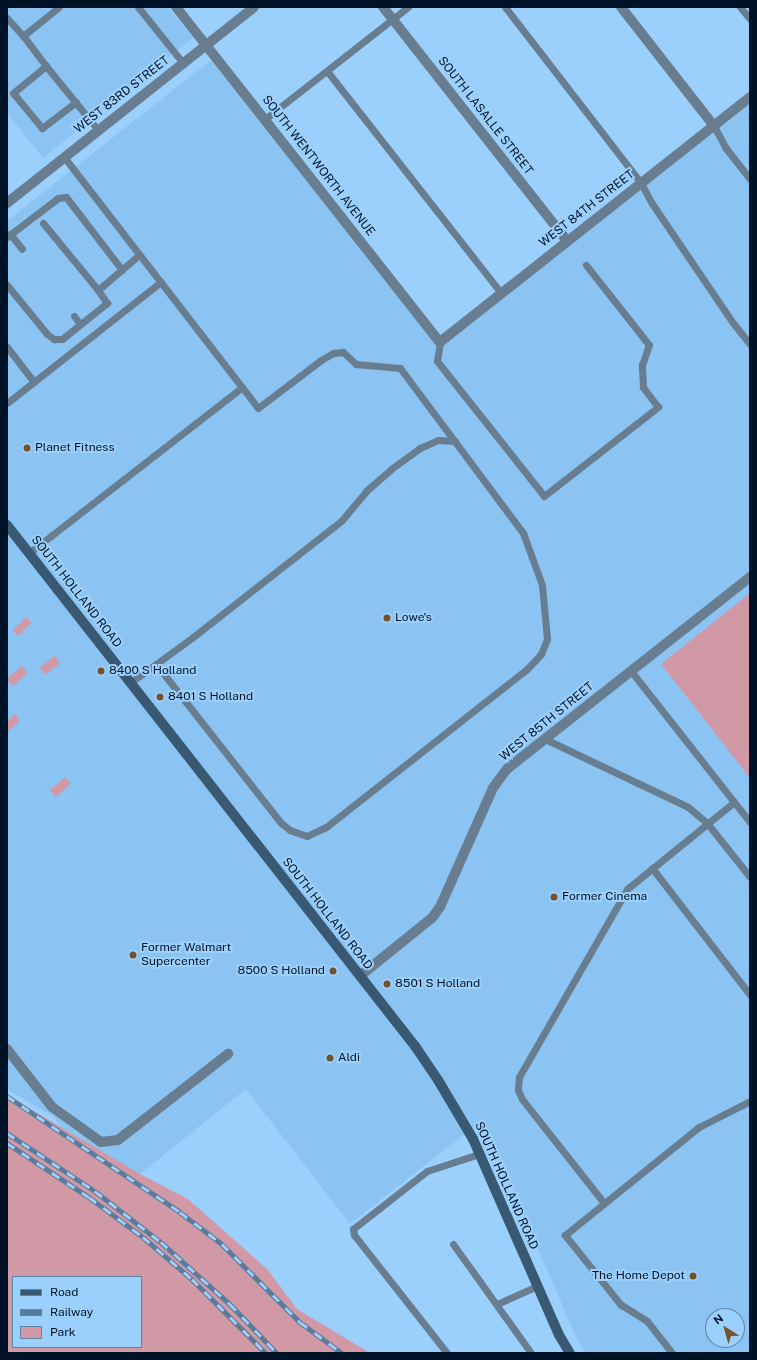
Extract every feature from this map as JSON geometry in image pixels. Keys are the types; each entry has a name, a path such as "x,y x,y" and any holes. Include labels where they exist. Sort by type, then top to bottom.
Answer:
{"main road":[{"name":"SOUTH HOLLAND ROAD","path":"7,526 360,976 438,1080 457,1110 479,1154 559,1335 570,1353"}],"street":[{"name":"SOUTH WENTWORTH AVENUE","path":"176,7 440,342"},
{"name":"WEST 83RD STREET","path":"7,203 254,7"},
{"name":"SOUTH LASALLE STREET","path":"383,7 567,241"},
{"path":"621,7 714,126"},
{"name":"WEST 84TH STREET","path":"440,342 750,97"},
{"name":"WEST 85TH STREET","path":"360,976 432,918 440,907 493,788 507,769 750,577"},
{"path":"7,1049 52,1107 101,1142 118,1140 228,1054"}],"lane":[{"path":"23,36 60,7"},
{"path":"138,7 183,63"},
{"path":"265,119 408,7"},
{"path":"505,7 641,183 651,202 733,323 750,344"},
{"path":"740,7 750,19"},
{"path":"7,18 98,130"},
{"path":"46,66 13,93 42,128 76,102"},
{"path":"327,71 501,294"},
{"path":"714,126 725,147 750,179"},
{"path":"64,157 258,408 321,360 334,353 343,352 356,364 400,368 523,533 542,585 547,639 541,654 527,669 326,827 307,836 290,830 281,823 156,664"},
{"path":"22,249 9,235 58,198 66,197 122,270"},
{"path":"7,285 46,334 54,339 62,339 107,303 43,223"},
{"path":"98,290 139,255"},
{"path":"440,342 437,361 544,496 658,407 643,387 642,365 649,345 586,265"},
{"path":"7,403 161,282"},
{"path":"74,316 80,324"},
{"path":"7,347 34,382"},
{"path":"29,553 242,387"},
{"path":"130,683 342,520 366,491 391,469 420,448 438,440 455,441"},
{"path":"631,671 750,822"},
{"path":"545,739 688,806 707,823 750,877"},
{"path":"604,1203 522,1099 518,1090 519,1077 626,889 734,802"},
{"path":"652,868 750,995"},
{"path":"672,1353 647,1321 620,1305 564,1235 699,1127 750,1101"},
{"path":"447,1353 354,1235 353,1229 427,1171 479,1154"},
{"path":"453,1244 531,1353"},
{"path":"497,1304 538,1286"}],"shaded area":[{"path":"7,7 168,7 193,38 43,158 7,113"},
{"path":"211,60 433,342 750,92 750,593 661,664 750,778 750,1353 586,1353 575,1335 507,1176 480,1122 350,1224 246,1089 140,1174 63,1129 54,1117 7,1089 7,221"}],"green space":[{"path":"750,593 750,778 661,664"},
{"path":"26,617 32,623 18,636 13,630"},
{"path":"55,656 60,663 45,674 40,667"},
{"path":"22,666 28,673 13,686 7,679"},
{"path":"15,714 20,721 7,732 7,721"},
{"path":"65,777 71,784 56,797 50,790"},
{"path":"7,1095 140,1174 188,1199 268,1270 297,1309 370,1353 7,1353"}],"railway":[{"path":"7,1096 180,1212 222,1244 300,1322 342,1353"},
{"path":"7,1133 95,1191 161,1242 230,1304 277,1353"},
{"path":"7,1143 89,1197 143,1237 192,1279 266,1353"}],"place":[{"name":"Planet Fitness","path":"27,448"},
{"name":"Lowe's","path":"387,618"},
{"name":"8400 S Holland","path":"101,671"},
{"name":"8401 S Holland","path":"160,697"},
{"name":"Former Cinema","path":"554,897"},
{"name":"Former Walmart Supercenter","path":"133,955"},
{"name":"8500 S Holland","path":"333,971"},
{"name":"8501 S Holland","path":"387,984"},
{"name":"Aldi","path":"330,1058"},
{"name":"The Home Depot","path":"693,1276"}]}
